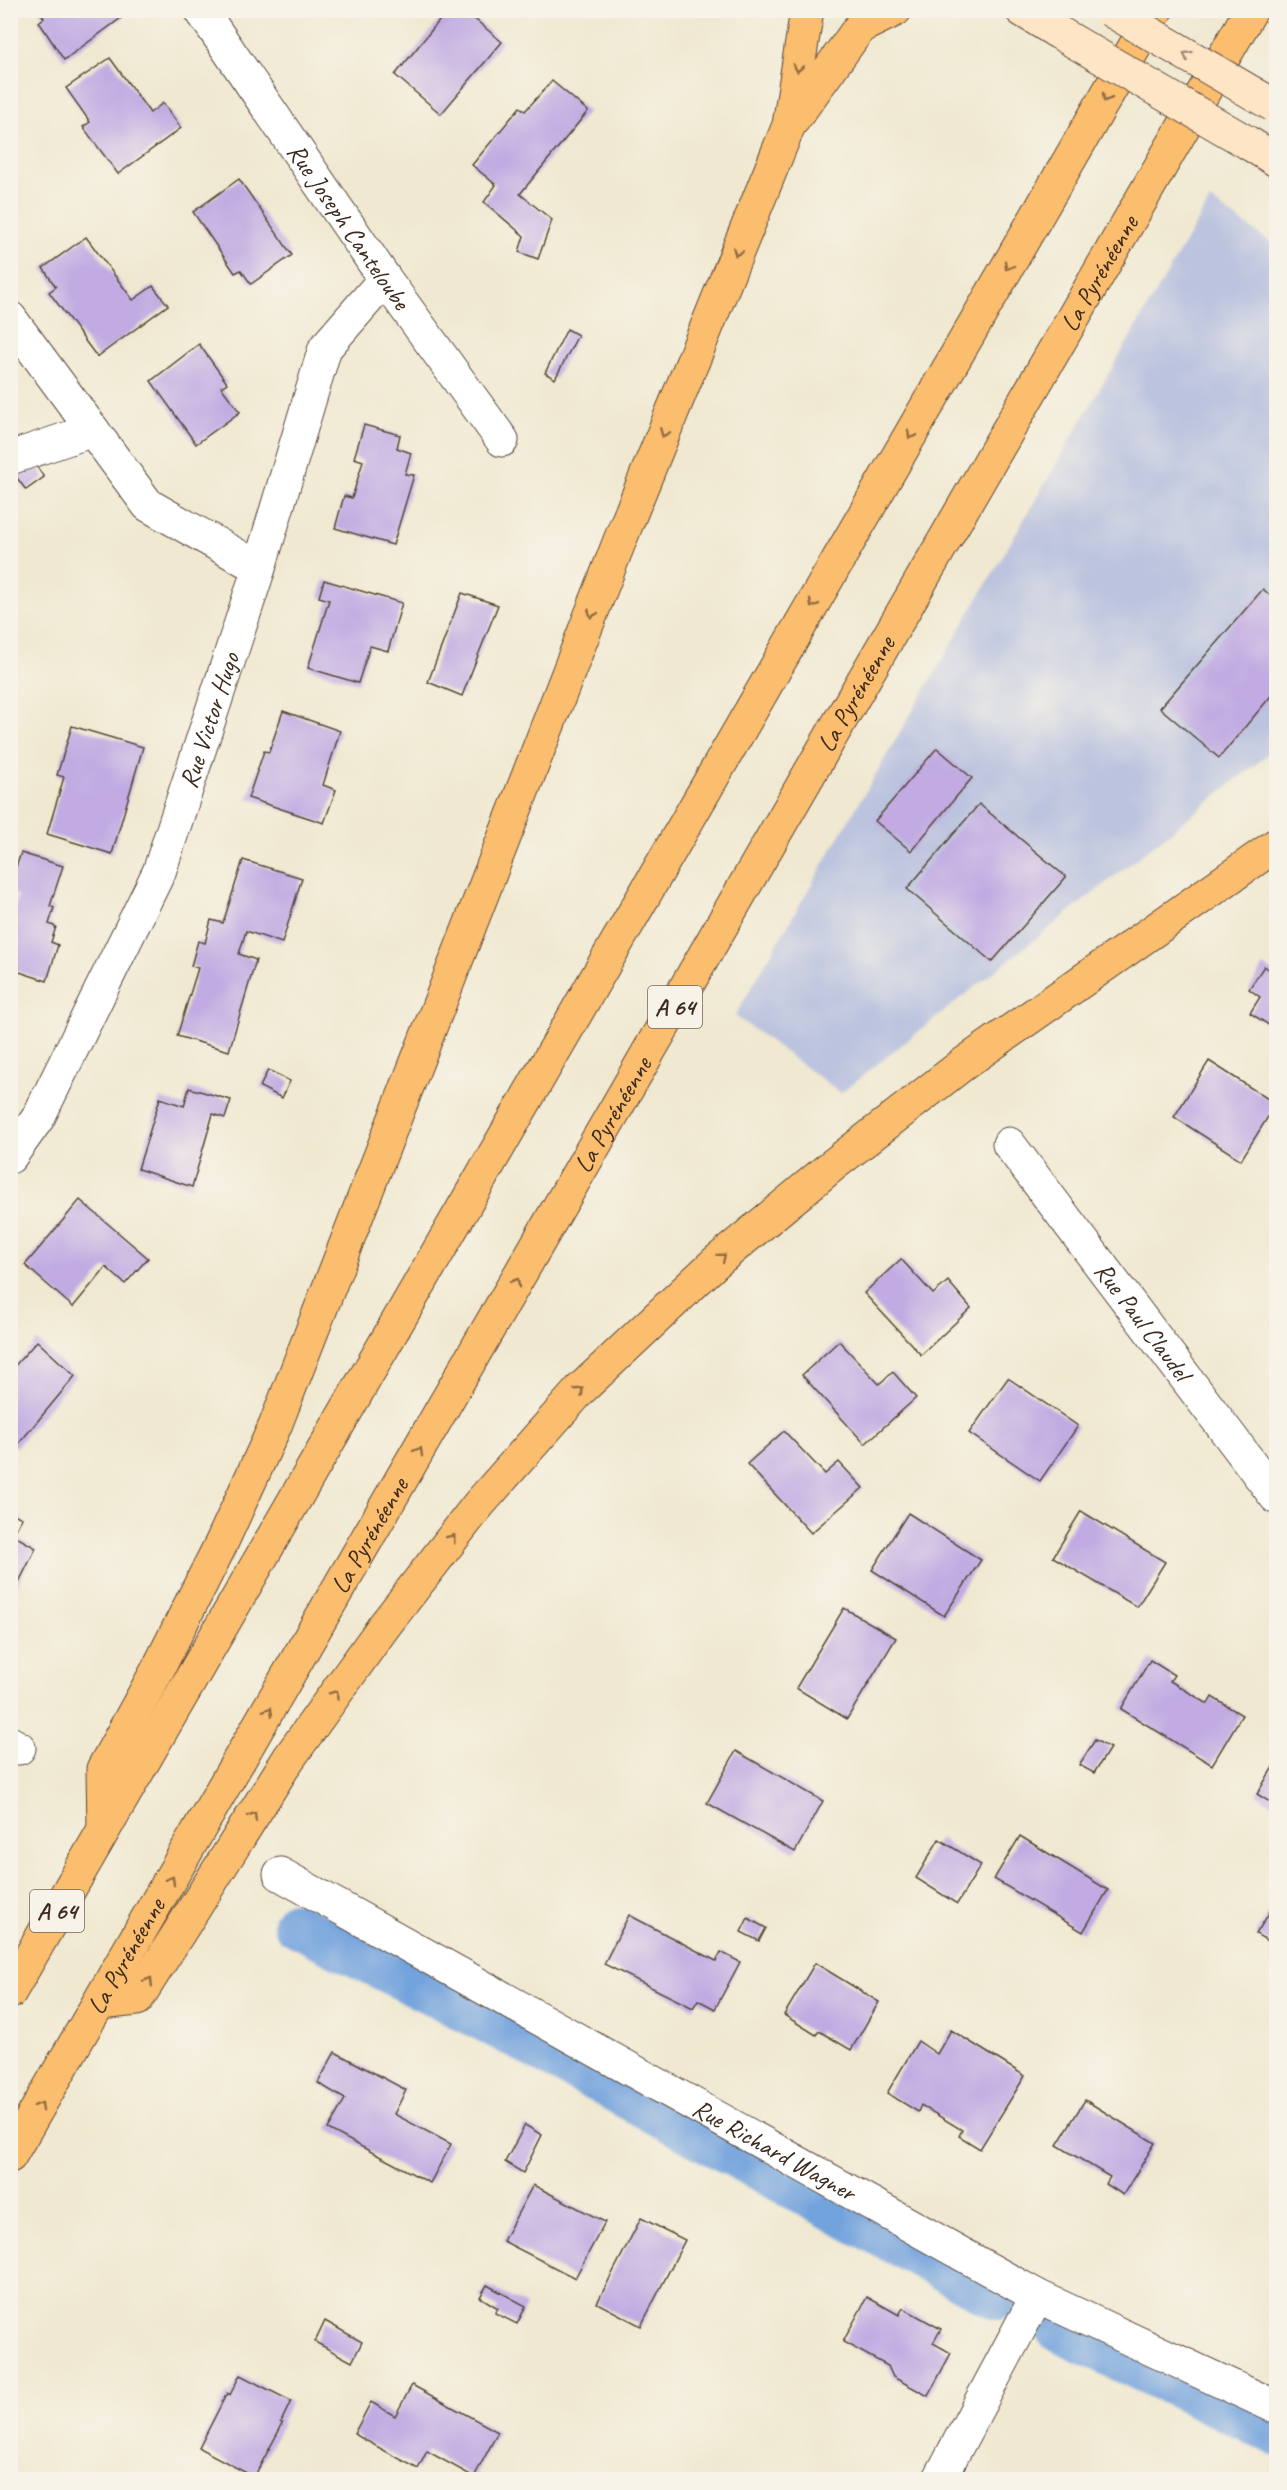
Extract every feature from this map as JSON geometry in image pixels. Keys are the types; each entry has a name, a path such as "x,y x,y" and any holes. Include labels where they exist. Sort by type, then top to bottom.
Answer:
{"highway":[{"path":"104,1830 103,1769 158,1669 221,1544 275,1426 620,540 789,125 807,10"},
{"path":"789,125 860,27 895,10"},
{"name":"A 64","path":"10,1992 1156,10"},
{"name":"La Pyrénéenne","path":"10,2156 1251,10"},
{"path":"100,2003 137,1999 289,1758 384,1626 479,1504 580,1390 716,1262 833,1165 962,1065 1276,845"}],"main road":[{"path":"1022,10 1263,152"},
{"path":"1110,10 1275,106"}],"street":[{"name":"Rue Joseph Canteloube","path":"201,10 385,279 502,440"},
{"name":"Rue Victor Hugo","path":"10,1157 38,1118 159,872 259,568 325,348 385,279"},
{"path":"10,318 147,505 259,568"},
{"path":"10,458 93,430"},
{"name":"Rue Paul Claudel","path":"1009,1144 1276,1497"},
{"name":"Rue Richard Wagner","path":"280,1874 1037,2296 1276,2407"},
{"path":"939,2480 1037,2296"}],"shaded area":[{"path":"1210,200 1276,246 1276,748 841,1093 735,1016"}],"building":[{"path":"39,10 121,10 125,15 64,60 39,22 44,18"},
{"path":"448,10 464,10 502,42 441,114 395,75"},
{"path":"110,58 150,113 163,103 181,128 118,174 83,127 90,122 66,88"},
{"path":"552,81 588,111 520,194 552,220 538,259 519,252 524,236 484,202 496,185 472,165 520,107 525,111"},
{"path":"239,179 292,255 251,284 241,270 235,273 193,212"},
{"path":"86,237 133,300 153,286 168,305 97,357 49,292 56,287 43,268"},
{"path":"567,329 578,335 555,379 545,373"},
{"path":"199,344 227,383 221,387 240,412 196,444 151,381"},
{"path":"364,425 400,435 397,448 411,453 405,474 414,475 393,545 335,528 344,496 352,498 363,461 354,458"},
{"path":"30,457 44,477 26,490 11,470"},
{"path":"324,580 402,603 388,651 370,646 358,683 308,668 329,600 319,597"},
{"path":"1263,589 1276,601 1276,690 1219,758 1160,708"},
{"path":"462,593 498,605 462,696 428,682"},
{"path":"283,711 340,731 323,785 336,790 324,823 248,798 264,751 269,752"},
{"path":"72,726 143,747 112,854 47,834 64,777 57,775"},
{"path":"937,748 972,778 911,851 875,821"},
{"path":"979,804 1066,877 992,962 907,889"},
{"path":"21,853 63,866 50,906 54,908 49,924 56,927 51,942 58,945 47,981 10,969 10,920 18,896 10,893 10,884"},
{"path":"243,860 302,878 282,943 246,931 239,954 256,960 229,1051 177,1036 198,968 191,966 198,941 205,943 211,920 223,923"},
{"path":"1264,966 1276,974 1275,1029 1250,1013 1260,997 1249,989"},
{"path":"1209,1061 1276,1104 1241,1160 1174,1117"},
{"path":"268,1070 290,1081 282,1098 260,1087"},
{"path":"189,1088 231,1100 225,1118 213,1114 192,1187 138,1169 160,1098 184,1106"},
{"path":"80,1200 148,1258 125,1284 106,1267 73,1307 25,1265"},
{"path":"901,1259 933,1294 948,1281 971,1308 921,1355 864,1293"},
{"path":"37,1341 75,1376 16,1447 10,1443 10,1371"},
{"path":"839,1341 879,1384 893,1372 916,1398 865,1444 802,1375"},
{"path":"1008,1378 1078,1426 1040,1481 969,1433"},
{"path":"784,1431 825,1474 839,1462 863,1488 811,1533 747,1464"},
{"path":"1081,1511 1165,1562 1137,1607 1053,1557"},
{"path":"10,1512 22,1518 13,1535 36,1548 10,1600"},
{"path":"908,1513 981,1560 944,1616 872,1570"},
{"path":"844,1608 896,1638 847,1719 796,1688"},
{"path":"1150,1660 1174,1675 1170,1681 1208,1704 1212,1697 1242,1715 1212,1765 1121,1709"},
{"path":"1095,1740 1110,1748 1094,1773 1079,1765"},
{"path":"736,1751 823,1801 795,1852 707,1803"},
{"path":"1276,1762 1276,1806 1257,1794"},
{"path":"1020,1836 1108,1890 1083,1932 994,1879"},
{"path":"939,1839 981,1865 957,1904 916,1878"},
{"path":"1276,1902 1276,1946 1256,1934"},
{"path":"629,1915 716,1961 721,1952 740,1962 715,2009 698,2000 693,2008 604,1964"},
{"path":"748,1918 766,1928 759,1941 741,1932"},
{"path":"815,1963 879,2002 851,2050 819,2031 816,2035 784,2015"},
{"path":"951,2030 1025,2076 980,2149 959,2136 962,2130 921,2105 918,2112 887,2093 918,2041 937,2054"},
{"path":"335,2052 406,2090 394,2114 451,2144 430,2183 328,2129 345,2099 318,2083"},
{"path":"1085,2100 1155,2143 1123,2195 1106,2184 1110,2177 1057,2145"},
{"path":"525,2125 542,2135 523,2173 505,2162"},
{"path":"533,2185 605,2222 575,2278 503,2241"},
{"path":"641,2218 685,2240 641,2326 597,2303"},
{"path":"487,2285 526,2306 517,2324 495,2313 498,2308 480,2297"},
{"path":"867,2297 899,2315 903,2308 941,2329 933,2343 951,2353 928,2396 893,2377 888,2366 843,2342"},
{"path":"325,2321 362,2342 352,2362 315,2342"},
{"path":"240,2375 291,2401 281,2422 283,2423 254,2477 199,2448 227,2393 230,2395"},
{"path":"412,2385 498,2432 474,2477 427,2451 418,2469 354,2434 371,2402 395,2416"}],"waterway":[{"path":"295,1924 483,2019 997,2298"},
{"path":"1058,2330 1276,2433"}]}
